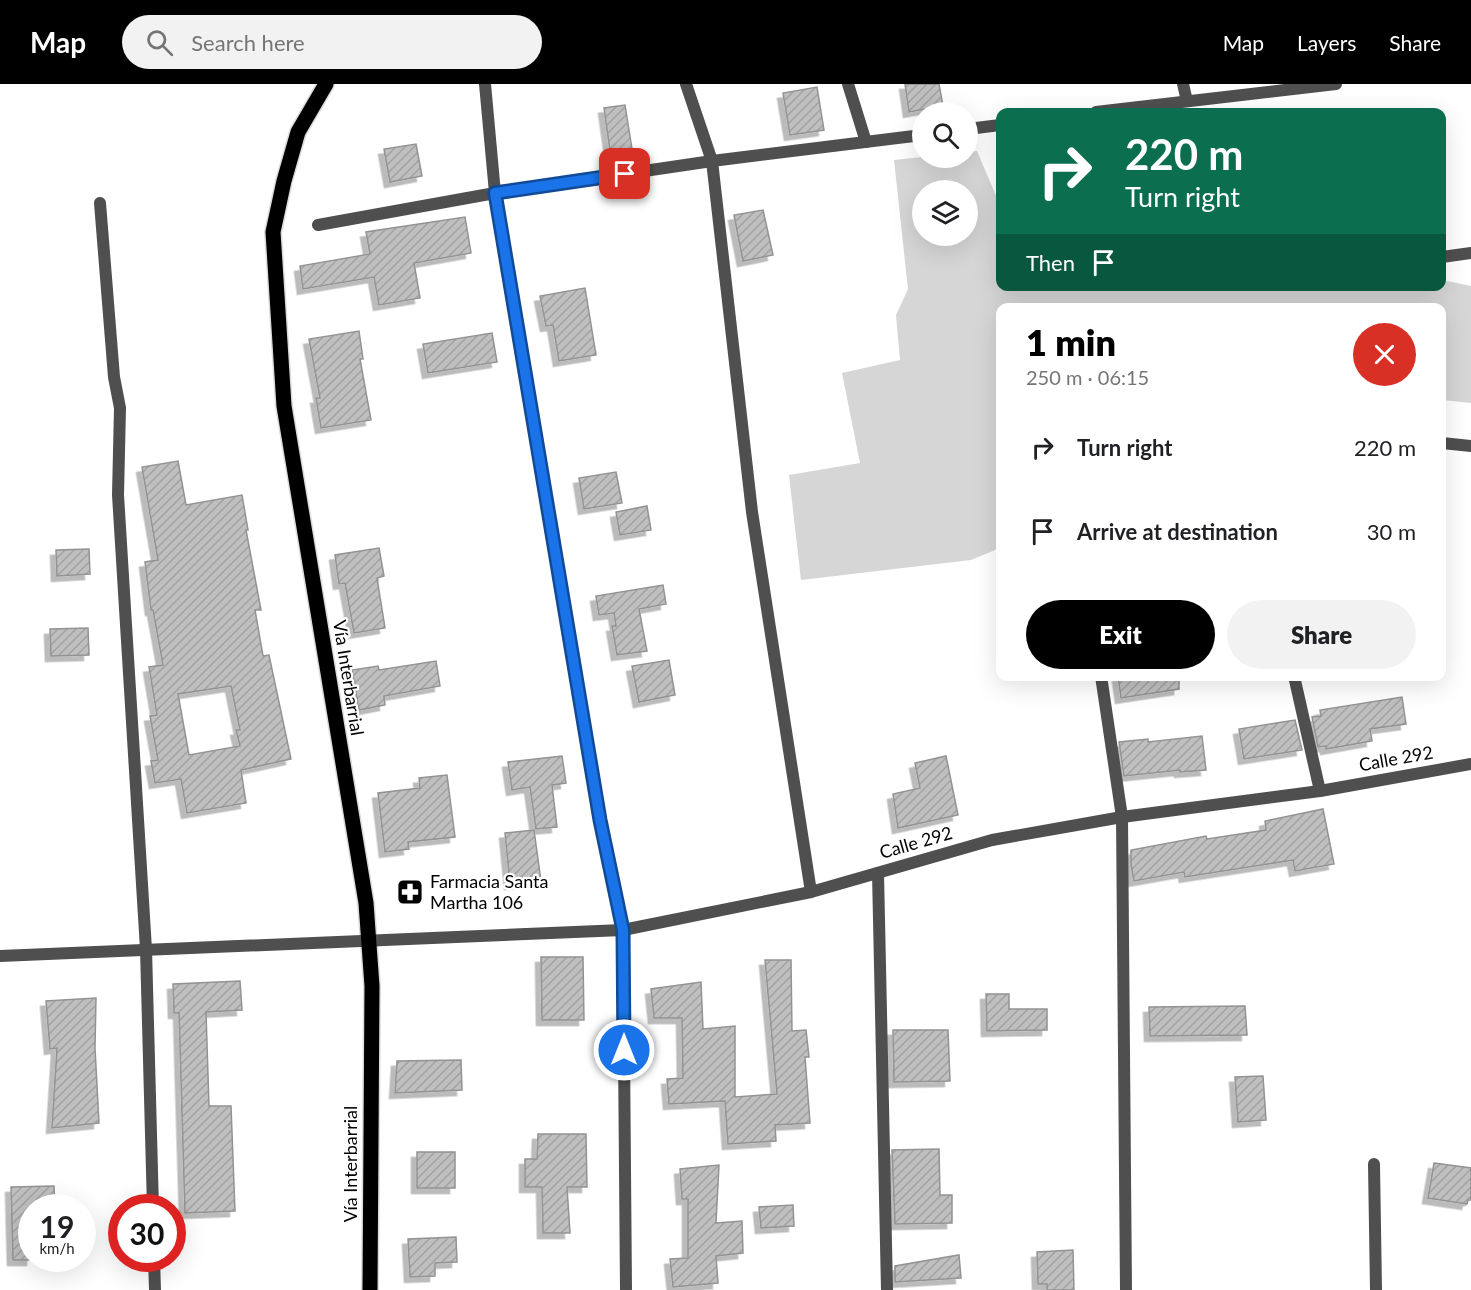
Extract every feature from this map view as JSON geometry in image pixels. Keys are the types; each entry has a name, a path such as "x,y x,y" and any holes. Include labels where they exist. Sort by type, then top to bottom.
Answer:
{"main road":[{"name":"Vía Interbarrial","path":"326,84 298,132 273,232 284,406 366,903 370,940 372,986 370,1290"}],"street":[{"path":"485,84 495,193 600,820 623,930 626,1290"},
{"path":"686,84 712,161 752,512 811,892"},
{"path":"848,84 866,142"},
{"path":"1184,84 1187,101"},
{"path":"1129,108 1336,84"},
{"path":"978,128 996,126"},
{"path":"318,225 495,193 712,161 912,136"},
{"path":"100,203 114,377 120,408 118,495 146,949 153,1194"},
{"path":"1446,256 1471,253"},
{"path":"1446,443 1471,446"},
{"path":"1102,681 1122,817 1126,1290"},
{"path":"1294,681 1320,791"},
{"name":"Calle 292","path":"0,956 623,930 811,892 992,840 1122,817 1320,791 1471,764"},
{"path":"878,873 887,1290"},
{"path":"1374,1164 1376,1290"},
{"path":"154,1272 155,1290"}],"shaded area":[{"path":"978,153 996,196 996,291 1446,291 1446,281 1471,286 1471,403 1446,400 1446,303 996,303 996,550 971,560 801,580 789,475 860,463 842,373 900,360 896,315 908,289 894,160 912,158 912,168 978,168"}],"building":[{"path":"905,84 939,84 942,102 912,102 912,111 909,112"},
{"path":"817,87 824,130 790,135 783,93"},
{"path":"625,105 633,155 611,158 604,108"},
{"path":"416,144 422,176 390,182 384,149"},
{"path":"763,210 773,255 743,261 734,215"},
{"path":"465,217 471,253 414,263 420,298 379,305 374,277 303,289 300,266 370,254 366,232"},
{"path":"585,288 596,355 559,361 553,325 546,326 540,296"},
{"path":"359,331 363,359 360,359 371,420 321,428 316,398 320,398 309,339"},
{"path":"492,333 497,362 428,373 423,344"},
{"path":"178,461 186,505 242,495 261,610 255,610 263,656 269,655 291,759 241,770 246,803 187,813 181,779 155,783 151,761 158,760 150,716 157,715 149,667 163,665 153,610 151,610 145,562 158,560 142,467","holes":["231,686 240,730 236,730 240,746 189,755 178,694"]},
{"path":"616,472 622,503 584,509 579,478"},
{"path":"647,506 651,530 620,535 616,512"},
{"path":"379,548 384,576 377,578 385,628 354,633 345,583 339,584 335,555"},
{"path":"89,549 90,574 57,576 56,550"},
{"path":"663,585 666,604 639,609 647,651 617,655 612,626 616,626 614,613 599,615 596,596"},
{"path":"88,628 89,655 51,656 50,629"},
{"path":"669,660 675,695 639,702 632,666"},
{"path":"436,661 440,686 384,696 385,705 359,710 352,670 378,666 379,670"},
{"path":"1119,681 1179,681 1179,689 1121,698"},
{"path":"1402,697 1406,724 1370,729 1372,741 1326,749 1326,746 1318,747 1312,717 1321,716 1320,710"},
{"path":"1295,720 1302,750 1244,759 1239,729"},
{"path":"1202,736 1206,770 1180,772 1180,770 1124,776 1119,742 1148,739 1148,742"},
{"path":"562,756 566,783 552,785 557,827 536,829 530,787 512,790 508,762"},
{"path":"946,756 958,815 898,828 893,794 920,788 915,763"},
{"path":"447,775 455,837 408,842 409,849 385,852 378,793 420,788 419,778"},
{"path":"1323,809 1334,864 1295,871 1293,860 1185,877 1184,872 1134,881 1131,850 1206,836 1207,839 1266,830 1265,821"},
{"path":"534,830 541,881 510,884 505,833"},
{"path":"541,957 583,957 584,1020 542,1020"},
{"path":"765,960 791,960 792,1031 806,1030 809,1057 805,1057 810,1123 775,1125 776,1141 728,1144 725,1101 669,1104 667,1079 683,1078 682,1018 654,1018 651,989 701,982 703,1029 735,1026 735,1097 777,1094"},
{"path":"240,981 242,1010 206,1012 209,1106 231,1106 235,1211 186,1213 179,1013 174,1013 173,984"},
{"path":"986,994 1009,994 1009,1009 1047,1009 1047,1030 987,1031"},
{"path":"96,998 95,1048 99,1123 52,1128 57,1048 50,1049 46,1001"},
{"path":"1245,1006 1247,1035 1150,1036 1149,1007"},
{"path":"893,1030 948,1030 950,1081 894,1082"},
{"path":"461,1060 462,1090 395,1093 397,1061"},
{"path":"1263,1076 1266,1120 1238,1122 1235,1077"},
{"path":"538,1134 586,1134 587,1187 567,1187 570,1233 543,1233 542,1187 525,1187 525,1159 537,1159"},
{"path":"939,1149 940,1195 952,1195 952,1223 895,1224 892,1150"},
{"path":"417,1152 455,1152 455,1188 417,1188"},
{"path":"1434,1163 1471,1168 1471,1200 1468,1200 1467,1204 1428,1198"},
{"path":"719,1165 716,1223 742,1221 743,1253 716,1256 718,1283 673,1287 670,1259 688,1258 688,1199 682,1199 680,1169"},
{"path":"54,1186 54,1194 18,1194 18,1260 13,1260 11,1187"},
{"path":"793,1205 794,1226 761,1228 759,1207"},
{"path":"456,1237 457,1262 435,1263 435,1276 410,1277 408,1239"},
{"path":"1073,1250 1074,1290 1047,1290 1047,1284 1038,1284 1037,1252"},
{"path":"959,1255 961,1278 895,1282 895,1266"}],"place":[{"name":"Farmacia Santa Martha 106","path":"410,892"}],"route":[{"path":"624,1050 623,930 600,820 495,193 625,174"}]}
